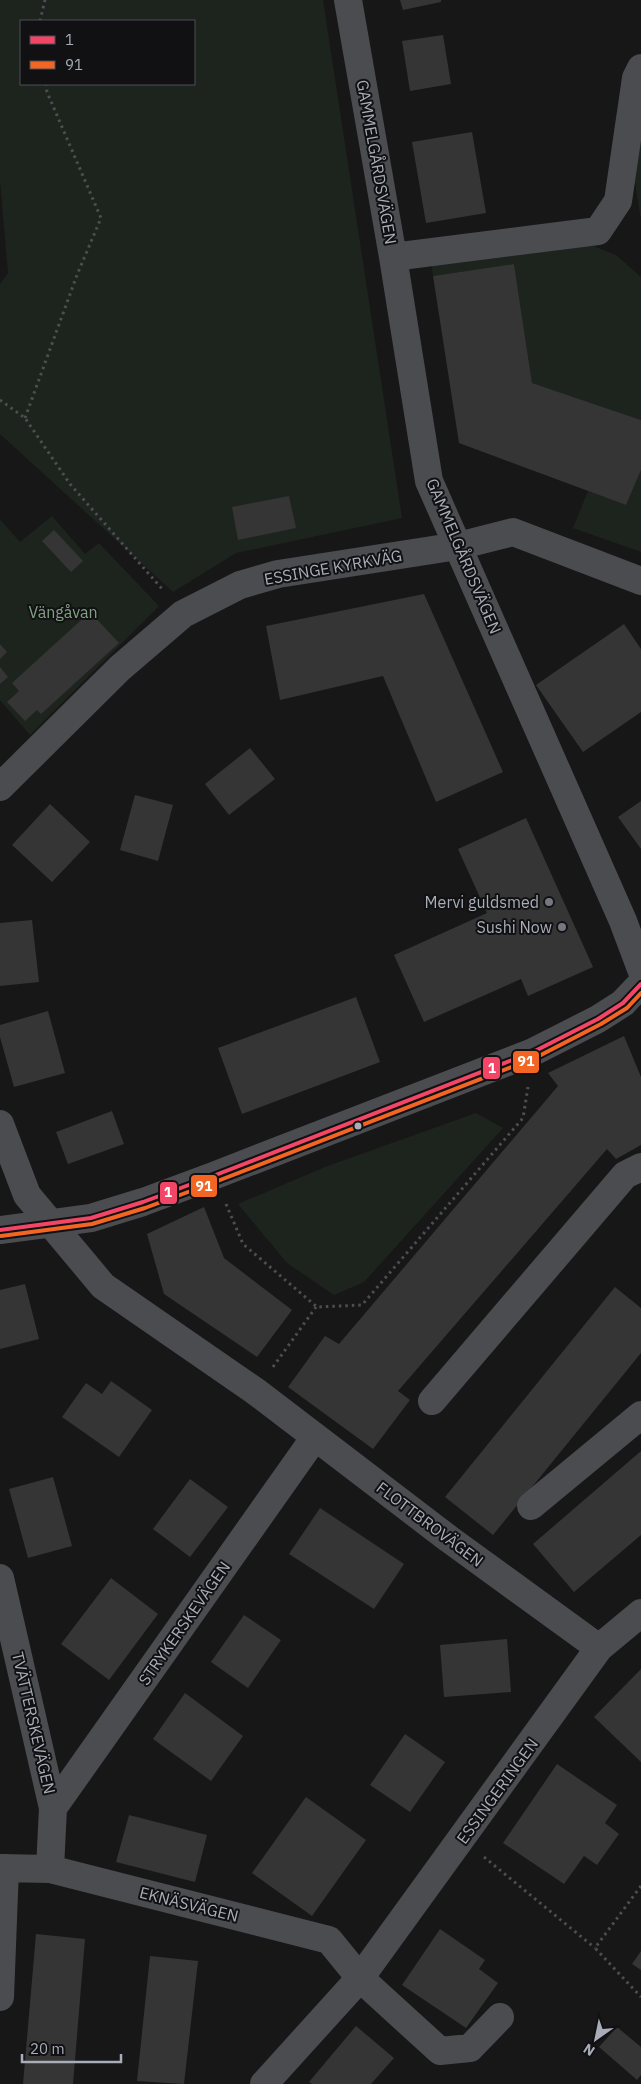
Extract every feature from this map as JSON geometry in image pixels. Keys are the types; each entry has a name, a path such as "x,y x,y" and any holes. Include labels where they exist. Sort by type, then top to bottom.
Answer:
{"street":[{"name":"GAMMELGÅRDSVÄGEN","path":"348,0 393,258 429,481 619,912 641,969"},
{"path":"393,258 598,231 618,201 636,78 641,68"},
{"name":"ESSINGE KYRKVÄG","path":"0,787 120,668 183,614 240,585 278,574 458,546 513,532 641,580"},
{"path":"0,1230 50,1225 91,1218 143,1202 213,1176 533,1052 598,1019 623,1003 641,984"},
{"name":"FLOTTBROVÄGEN","path":"0,1124 27,1195 50,1225 103,1286 256,1391 449,1539 599,1648"},
{"path":"432,1401 625,1175 641,1167"},
{"path":"531,1506 641,1415"},
{"name":"STRYKERSKEVÄGEN","path":"53,1808 315,1437"},
{"name":"TVÄTTERSKEVÄGEN","path":"0,1578 53,1808 50,1869"},
{"name":"ESSINGERINGEN","path":"264,2084 360,1978 599,1648 641,1613"},
{"path":"0,1997 3,1868"},
{"name":"EKNÄSVÄGEN","path":"3,1868 50,1869 329,1940 360,1978"},
{"path":"360,1978 440,2051 470,2048 500,2017"}],"path":[{"path":"40,20 45,0"},
{"path":"25,418 77,275 102,218 47,92 46,85"},
{"path":"0,400 25,418 70,484 183,614"},
{"path":"213,1176 243,1244 316,1307 362,1305 523,1118 533,1052"},
{"path":"256,1391 316,1307"},
{"path":"480,1853 595,1948 641,1996"},
{"path":"595,1948 641,1886"}],"green space":[{"path":"0,0 323,0 402,518 236,553 173,592 0,434 0,284 8,273 0,180"},
{"path":"641,117 641,220 635,182"},
{"path":"576,239 616,255 641,277 641,420 532,383 514,264 433,276 431,261"},
{"path":"641,470 641,552 573,528 588,491 626,505"},
{"name":"Vängåvan","path":"52,516 85,554 99,543 159,606 30,735 0,700 0,519 20,542"},
{"path":"476,1113 503,1128 364,1282 334,1295 287,1263 238,1204 325,1167"}],"building":[{"path":"400,0 441,0 441,2 403,10"},
{"path":"443,35 451,84 410,91 402,41"},
{"path":"472,132 486,213 426,223 412,142"},
{"path":"514,264 532,383 641,420 641,470 626,505 459,443 433,276"},
{"path":"289,496 296,528 238,540 232,507"},
{"path":"54,530 83,561 71,572 42,541"},
{"path":"424,594 503,772 436,802 383,676 280,700 266,626"},
{"path":"90,612 119,643 41,714 37,710 25,721 7,702 19,691 12,683"},
{"path":"624,624 641,649 641,712 583,752 536,685"},
{"path":"0,644 7,652 0,659"},
{"path":"0,667 8,677 0,684"},
{"path":"250,748 275,779 229,815 205,784"},
{"path":"135,795 173,805 158,861 120,850"},
{"path":"641,801 641,849 618,817"},
{"path":"50,804 90,842 52,882 12,845"},
{"path":"526,818 593,967 528,996 521,979 424,1022 394,955 487,913 458,849"},
{"path":"32,920 39,982 0,986 0,923"},
{"path":"356,997 380,1062 242,1114 218,1048"},
{"path":"48,1011 65,1073 14,1087 0,1037 0,1025"},
{"path":"624,1036 641,1077 641,1145 616,1159 607,1149 398,1391 410,1400 373,1449 288,1387 325,1336 339,1344 558,1086 548,1073"},
{"path":"112,1111 124,1144 68,1164 56,1132"},
{"path":"204,1207 224,1258 292,1310 257,1357 164,1294 147,1234"},
{"path":"25,1284 39,1339 0,1349 0,1290"},
{"path":"615,1287 641,1308 641,1353 493,1535 445,1497"},
{"path":"111,1381 152,1410 119,1457 62,1417 86,1383 102,1394"},
{"path":"641,1451 641,1535 574,1592 533,1544"},
{"path":"53,1477 72,1546 28,1558 9,1489"},
{"path":"190,1479 228,1507 190,1557 153,1529"},
{"path":"320,1508 404,1564 374,1609 289,1554"},
{"path":"111,1578 158,1614 109,1680 61,1644"},
{"path":"244,1615 281,1640 248,1688 211,1662"},
{"path":"507,1639 511,1692 444,1697 440,1645"},
{"path":"641,1669 641,1762 594,1717"},
{"path":"185,1693 243,1736 211,1781 153,1739"},
{"path":"405,1734 445,1762 410,1812 370,1785"},
{"path":"557,1764 617,1805 605,1823 619,1834 597,1865 584,1856 564,1884 503,1843"},
{"path":"306,1797 366,1840 312,1916 252,1873"},
{"path":"129,1815 207,1835 195,1882 116,1862"},
{"path":"440,1929 485,1960 479,1969 498,1983 466,2028 402,1985"},
{"path":"36,1934 85,1939 73,2084 23,2084"},
{"path":"641,1951 641,1970 632,1964"},
{"path":"150,1956 198,1961 184,2084 137,2081"},
{"path":"356,2026 394,2058 371,2084 312,2084 309,2082"},
{"path":"617,2027 641,2047 641,2075 637,2080 599,2047"}],"transit line":[{"name":"1","path":"0,1230 91,1218 143,1202 213,1176 533,1052 598,1019 623,1003 641,984"},
{"name":"91","path":"1,1236 92,1224 145,1208 215,1182 535,1058 601,1024 627,1008 641,993"}],"place":[{"name":"Mervi guldsmed","path":"549,902"},
{"name":"Sushi Now","path":"562,927"}]}
